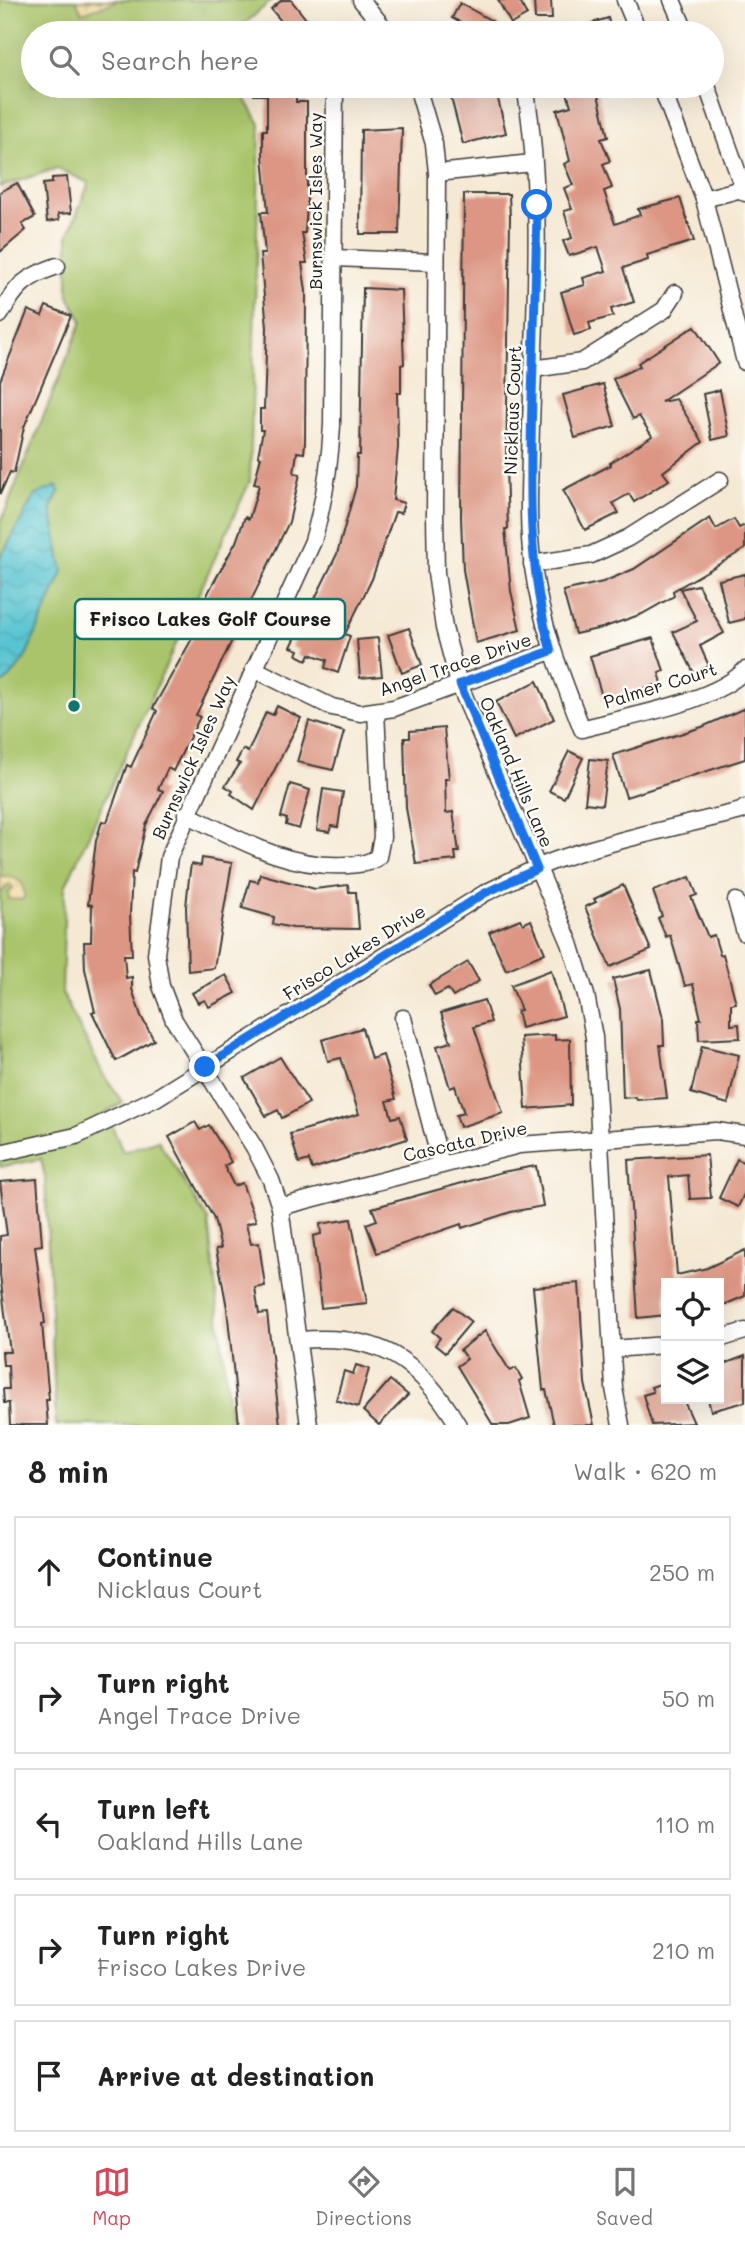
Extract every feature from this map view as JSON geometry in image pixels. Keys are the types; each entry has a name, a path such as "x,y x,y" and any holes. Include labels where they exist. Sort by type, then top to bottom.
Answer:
{"street":[{"path":"361,0 378,21"},
{"path":"625,0 634,21"},
{"path":"672,0 680,21"},
{"name":"Burnswick Isles Way","path":"309,1425 300,1340 280,1207 271,1180 254,1147 174,1020 161,986 156,954 169,857 186,814 313,541 330,467 335,98"},
{"name":"Oakland Hills Lane","path":"421,98 434,144 436,173 436,573 444,628 460,684 569,943 586,995 594,1037 612,1349 621,1425"},
{"name":"Nicklaus Court","path":"526,98 531,121 537,205 529,504 532,564 540,612 551,651 582,729"},
{"path":"666,98 704,199 745,362"},
{"path":"704,199 744,190 711,98"},
{"path":"436,173 532,163"},
{"path":"334,258 436,262"},
{"path":"0,315 12,294 30,276 57,266"},
{"path":"533,369 582,362 664,310 675,293"},
{"path":"532,564 591,555 628,538 720,480"},
{"name":"Angel Trace Drive","path":"254,669 332,706 360,713 394,708 551,651"},
{"name":"Palmer Court","path":"582,729 706,695 732,683 745,670"},
{"path":"186,814 283,859 325,866 370,863 378,857 382,837 376,711"},
{"name":"Frisco Lakes Drive","path":"0,1153 76,1136 156,1098 485,893 556,860 634,836 744,811"},
{"path":"736,901 745,933"},
{"path":"403,1018 442,1164"},
{"name":"Cascata Drive","path":"280,1207 519,1145 716,1131 745,1135"},
{"path":"724,1337 745,1331"},
{"path":"300,1340 334,1337 390,1350 420,1372 441,1396 458,1425"},
{"path":"612,1349 661,1345"}],"green space":[{"path":"0,0 272,0 248,21 21,21 21,98 245,98 260,124 250,481 65,887 62,993 104,1076 123,1103 106,1112 123,1152 158,1140 208,1220 231,1425 56,1425 45,1177 41,1159 0,1167 0,524 82,321 68,295 68,236 89,183 57,168 0,187"}],"sand":[{"path":"76,0 114,0 115,2 82,13"},
{"path":"0,876 13,877 22,883 25,895 22,900 9,899 8,893 13,888 10,884 0,893"}],"water":[{"path":"57,486 59,492 51,508 63,572 25,658 10,678 0,685 0,558 35,495"}],"building":[{"path":"282,0 291,0 308,21 281,21 271,9"},
{"path":"498,0 519,0 527,15 516,21 509,21"},
{"path":"534,0 551,0 552,19 535,19"},
{"path":"460,3 492,21 458,21 452,18"},
{"path":"267,98 296,98 296,102 307,102 307,205 305,233 302,233 307,263 302,263 306,291 304,453 297,452 294,473 300,474 289,522 196,715 200,717 173,771 168,768 158,789 163,791 146,825 135,873 132,872 132,955 124,955 126,978 132,977 132,989 141,1016 154,1040 116,1061 92,1012 95,1012 85,969 84,942 91,942 92,905 88,904 96,841 102,821 107,822 127,765 131,767 157,711 153,708 193,637 189,635 236,542 245,517 249,519 259,485 254,484 261,457 258,456 263,430 260,430 260,409 264,409 267,327 260,254 265,254 261,212 268,212 263,155 263,130 267,130"},
{"path":"451,98 498,98 506,133 463,144"},
{"path":"569,98 599,98 608,137 601,139 610,161 603,164 612,188 604,191 615,224 640,215 638,209 680,198 694,241 647,255 648,260 623,268 634,302 611,309 613,316 589,323 591,330 574,335 561,292 585,285 583,278 606,271 598,247 569,256 563,241 572,238 564,211 572,209 564,188 573,185 564,164 570,161 557,110 571,106"},
{"path":"402,128 399,234 360,234 361,130"},
{"path":"67,177 71,213 58,214 59,220 47,222 43,184 52,183 52,178"},
{"path":"17,183 35,217 22,224 26,230 0,252 0,192"},
{"path":"464,194 509,194 510,218 506,467 508,529 505,529 511,591 520,630 476,643 463,570 461,517"},
{"path":"363,288 401,290 404,364 401,365 401,393 397,393 398,447 393,500 404,503 401,513 395,512 372,579 345,634 350,636 338,673 325,668 327,660 310,654 307,660 297,655 299,650 291,647 337,554 356,486 357,455 360,455"},
{"path":"46,306 71,316 24,427 14,473 10,472 0,494 0,381 28,310 42,316"},
{"path":"695,326 719,363 661,402 676,399 703,442 663,472 669,480 634,502 629,494 613,503 619,513 585,530 563,490 611,465 610,463 652,436 639,416 633,419 613,379 640,366 638,363"},
{"path":"603,384 615,426 575,438 563,395"},
{"path":"720,390 729,436 712,440 703,394"},
{"path":"710,518 716,529 734,519 739,528 745,525 745,549 673,591 674,596 642,614 575,634 563,591 603,582 634,569"},
{"path":"745,574 745,619 729,623 719,580"},
{"path":"698,585 724,633 700,646 709,666 694,673 673,632 697,621 680,589"},
{"path":"409,628 422,665 402,673 388,635"},
{"path":"378,638 382,676 360,678 357,640"},
{"path":"653,638 664,671 659,673 662,683 603,700 590,656"},
{"path":"537,681 554,719 514,739 496,702"},
{"path":"277,706 301,718 254,810 231,794 233,791 225,786 240,764 236,762 243,749 248,752 266,712 273,715"},
{"path":"745,708 745,759 626,797 613,755 702,727"},
{"path":"309,721 344,732 333,770 297,762"},
{"path":"444,728 449,779 445,779 446,813 453,812 459,852 455,852 456,860 416,864 406,808 404,738 410,738 410,731"},
{"path":"569,751 583,758 564,798 549,791"},
{"path":"590,759 608,761 602,805 585,803"},
{"path":"290,784 310,790 299,829 286,825 287,819 281,817"},
{"path":"323,789 343,792 338,827 331,826 330,832 317,830"},
{"path":"202,858 232,863 214,968 188,971 186,907 189,878 191,864 201,866"},
{"path":"260,874 315,889 348,885 349,892 356,892 359,929 293,928 273,924 274,917 242,908 250,880 258,882"},
{"path":"690,877 697,895 691,897 708,937 714,935 720,955 723,954 736,1003 731,1004 731,1025 739,1024 740,1038 699,1040 698,1019 701,1019 693,984 685,986 670,935 666,937 658,918 662,916 653,891"},
{"path":"623,885 651,950 610,967 585,907 596,902 594,899"},
{"path":"520,919 523,924 531,920 545,953 506,970 489,932"},
{"path":"468,962 479,981 453,997 448,989 435,996 429,985"},
{"path":"551,970 564,1016 521,1028 517,1011 521,1010 511,985"},
{"path":"651,970 663,1018 664,1045 660,1045 667,1098 623,1098 620,1009 613,979"},
{"path":"226,975 236,993 209,1007 205,1000 198,1003 192,993"},
{"path":"484,1000 491,1022 474,1027 503,1113 460,1127 456,1115 464,1113 455,1086 450,1088 437,1046 451,1042 441,1013"},
{"path":"362,1028 371,1059 383,1055 396,1099 387,1101 392,1118 400,1116 407,1139 312,1169 309,1160 299,1163 290,1134 359,1114 341,1058 328,1061 322,1040"},
{"path":"555,1035 555,1040 570,1039 571,1105 526,1109 521,1037"},
{"path":"702,1046 739,1055 728,1104 691,1093"},
{"path":"280,1057 309,1103 282,1118 278,1110 266,1116 244,1078"},
{"path":"195,1122 200,1130 209,1125 231,1162 224,1166 234,1186 242,1183 256,1221 246,1224 251,1244 259,1243 265,1286 255,1288 259,1314 267,1313 280,1425 239,1425 227,1308 216,1249 221,1248 214,1219 169,1137"},
{"path":"707,1155 711,1198 690,1199 688,1175 669,1177 677,1275 707,1268 745,1250 745,1296 724,1305 724,1278 661,1278 661,1316 638,1318 628,1160"},
{"path":"737,1159 745,1163 745,1192 738,1207 719,1198"},
{"path":"536,1166 543,1206 511,1212 462,1228 461,1224 377,1253 366,1224 377,1220 372,1208 502,1172"},
{"path":"37,1179 42,1245 35,1246 45,1323 42,1324 49,1400 46,1400 48,1425 10,1425 9,1403 4,1403 3,1389 9,1389 8,1365 3,1365 2,1352 10,1352 0,1275 0,1236 7,1235 0,1182"},
{"path":"351,1219 367,1303 321,1308 313,1236 321,1234 320,1224"},
{"path":"579,1283 585,1383 594,1425 554,1425 546,1390 543,1390 533,1287"},
{"path":"453,1307 471,1322 445,1353 435,1345 440,1338 432,1331"},
{"path":"485,1331 510,1371 516,1368 522,1379 519,1381 530,1418 509,1425 493,1425 457,1366 467,1359 460,1350"},
{"path":"745,1356 745,1402 711,1411 709,1404 724,1404 724,1364"},
{"path":"356,1365 369,1369 358,1407 336,1400 344,1371 353,1374"},
{"path":"390,1380 408,1395 379,1425 363,1411"},
{"path":"661,1384 661,1404 685,1404 694,1423 652,1425 643,1395 653,1392 651,1387"}],"place":[{"name":"Frisco Lakes Golf Course","path":"74,706"}],"route":[{"path":"205,1067 485,893 537,869 460,684 551,651 540,612 532,564 529,504 537,205"}]}
